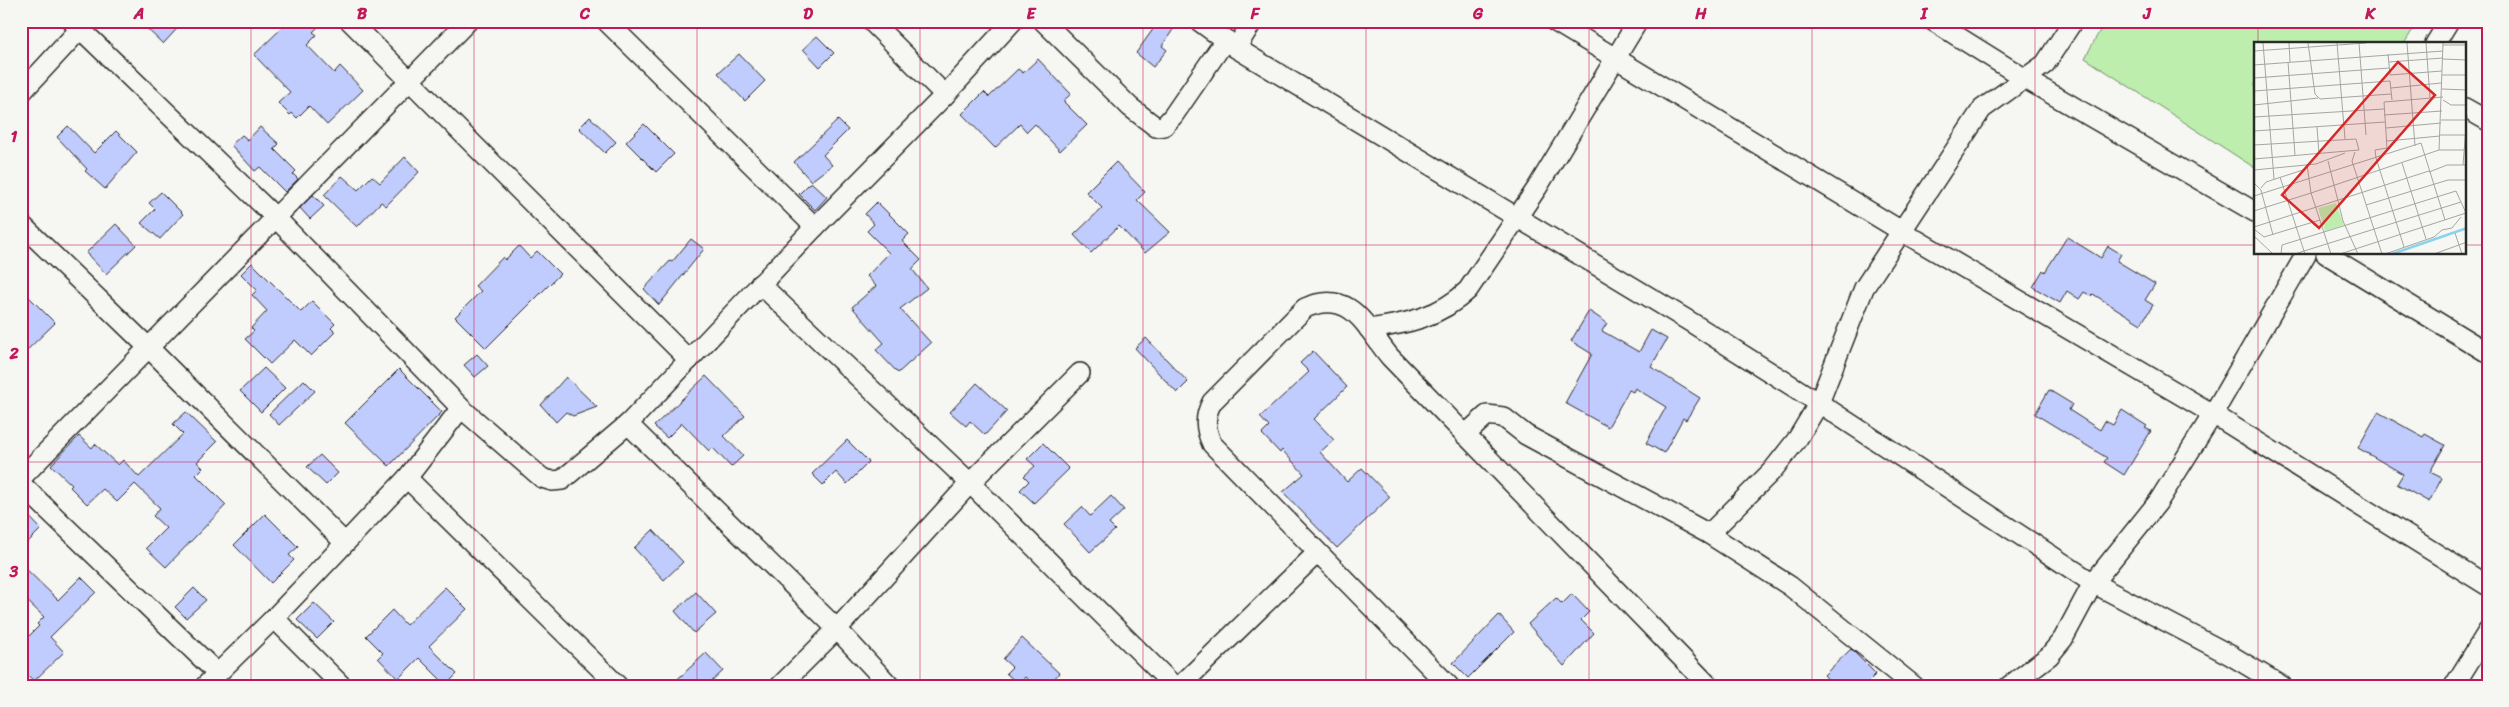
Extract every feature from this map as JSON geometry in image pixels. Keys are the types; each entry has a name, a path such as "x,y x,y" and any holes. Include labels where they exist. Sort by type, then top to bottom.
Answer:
{"street":[{"path":"350,21 689,360"},
{"path":"21,478 468,21"},
{"path":"606,21 815,227"},
{"path":"871,21 945,95"},
{"path":"21,93 76,25 276,218 461,408 542,478 552,481 562,480 575,471 628,424 760,284 945,95 1013,21"},
{"path":"1043,21 1130,107 1156,127 1164,126 1174,116 1231,43 1252,21"},
{"path":"1198,21 1517,218 1689,321 1819,403 2094,584 2230,655 2282,686"},
{"path":"1554,21 1903,232 2213,414 2488,586"},
{"path":"1369,329 1418,320 1454,304 1479,275 1517,218 1638,21"},
{"path":"1933,21 2024,78 2254,211"},
{"path":"1709,534 1772,471 1798,438 1819,403 1864,288 1903,232 1982,109 2045,64 2072,21"},
{"path":"2436,42 2449,21"},
{"path":"2466,109 2488,121"},
{"path":"21,224 344,542"},
{"path":"2009,686 2049,656 2058,645 2094,584 2158,502 2213,414 2305,255"},
{"path":"2328,255 2488,352"},
{"path":"760,284 970,483 1174,686"},
{"path":"1448,686 1212,444 1208,434 1206,417 1212,402 1305,308 1325,302 1345,306 1362,318 1390,357 1709,686"},
{"path":"780,686 836,629 970,483 1080,373"},
{"path":"21,484 211,679 274,618 406,478 461,408"},
{"path":"1464,435 1482,418 1492,414 1498,415 1526,435 1709,534 1790,586 1914,686"},
{"path":"628,424 836,629 890,686"},
{"path":"406,478 618,686"},
{"path":"1180,686 1317,553"},
{"path":"274,618 342,686"},
{"path":"2454,686 2488,631"}],"green space":[{"path":"2105,21 2418,21 2405,42 2254,42 2254,167 2085,58"}],"building":[{"path":"139,21 184,21 163,44"},
{"path":"289,21 324,21 313,32 317,35 307,45 334,73 340,66 363,90 327,125 309,106 297,118 292,113 290,115 278,103 290,92 254,55"},
{"path":"1159,21 1164,21 1174,28 1162,46 1167,50 1153,67 1136,53"},
{"path":"817,36 834,53 820,67 803,49"},
{"path":"739,54 765,81 745,101 718,73"},
{"path":"1038,59 1071,94 1063,101 1087,125 1060,151 1035,124 1027,132 1020,124 995,148 962,114 984,92 989,97 1018,69 1023,73"},
{"path":"590,117 616,142 605,153 579,128"},
{"path":"838,120 848,130 823,155 832,165 811,181 794,162"},
{"path":"644,124 674,154 656,172 626,142"},
{"path":"68,126 94,153 116,131 137,152 105,189 85,171 87,169 57,137"},
{"path":"260,127 279,144 274,149 296,171 293,174 298,179 285,192 260,167 255,171 231,145 242,135 248,140"},
{"path":"405,157 419,172 386,206 381,202 357,227 324,195 342,176 358,190 372,176 380,183"},
{"path":"1116,162 1145,192 1137,200 1170,232 1145,253 1119,226 1091,253 1074,235 1102,208 1086,192"},
{"path":"811,182 827,197 815,210 799,194"},
{"path":"161,192 183,214 160,239 141,223 155,209 149,203"},
{"path":"313,195 324,206 310,219 300,208"},
{"path":"877,202 909,234 902,241 921,260 912,269 927,288 900,309 931,343 898,373 876,350 884,343 852,307 876,286 867,276 889,253 867,231 874,224 865,214"},
{"path":"116,224 136,245 106,274 86,253"},
{"path":"2067,237 2101,258 2108,246 2121,254 2117,261 2155,284 2145,300 2153,305 2141,324 2093,294 2091,296 2084,292 2079,299 2067,291 2060,303 2033,287"},
{"path":"691,239 704,249 659,305 644,289 670,261 672,262"},
{"path":"519,246 530,258 537,251 560,274 486,348 455,317 481,291 475,286 503,257 505,260"},
{"path":"252,263 301,312 312,301 335,324 331,328 335,332 311,356 295,340 270,364 245,339 254,331 251,328 267,311 252,295 257,290 241,274"},
{"path":"21,289 55,323 21,356"},
{"path":"1589,311 1607,323 1602,331 1639,352 1651,330 1667,339 1651,367 1700,398 1686,420 1683,418 1664,453 1646,443 1666,407 1635,388 1633,392 1629,390 1608,427 1565,403 1592,354 1571,341"},
{"path":"1146,338 1188,382 1177,393 1135,348"},
{"path":"1313,351 1347,387 1314,419 1334,440 1320,452 1347,482 1362,468 1390,497 1337,548 1283,492 1304,474 1282,450 1280,453 1262,434 1269,427 1260,417 1309,372 1300,363"},
{"path":"477,354 488,366 475,377 464,365"},
{"path":"264,368 285,388 261,412 240,391"},
{"path":"399,369 442,412 389,466 345,423"},
{"path":"706,376 745,416 724,436 743,456 731,467 713,448 709,451 682,423 667,438 654,426"},
{"path":"566,377 597,407 573,416 566,412 556,422 541,405"},
{"path":"304,380 315,391 279,425 269,414"},
{"path":"977,383 1007,411 985,435 970,421 966,426 950,412"},
{"path":"2049,390 2072,404 2069,410 2100,430 2105,421 2113,425 2122,410 2147,426 2145,428 2151,431 2124,475 2104,462 2107,458 2035,414"},
{"path":"186,412 217,442 197,462 203,468 196,475 226,505 166,567 146,548 166,528 153,516 160,508 135,484 117,502 103,489 87,504 70,487 72,485 51,465 79,436 92,448 95,444 118,465 123,460 139,477 183,434 173,424"},
{"path":"2378,412 2423,437 2425,434 2445,445 2430,472 2442,478 2429,502 2397,484 2403,474 2358,448"},
{"path":"847,440 869,462 847,484 836,472 823,485 812,474"},
{"path":"1043,443 1069,469 1034,503 1020,490 1029,481 1024,476 1035,466 1027,459"},
{"path":"320,455 338,473 326,485 307,467"},
{"path":"1111,496 1124,510 1109,524 1115,530 1090,552 1064,524 1082,507 1090,516"},
{"path":"21,508 41,529 21,549"},
{"path":"265,514 298,547 289,555 294,560 271,583 234,545"},
{"path":"653,530 683,562 664,580 634,548"},
{"path":"21,564 58,600 81,577 96,592 50,637 64,652 34,681 21,669 21,644 39,626 37,624 44,617 21,595"},
{"path":"445,587 467,609 429,646 457,674 446,685 419,658 398,679 378,658 383,653 366,636 392,610 406,625"},
{"path":"194,588 206,600 186,618 175,607"},
{"path":"696,592 716,614 694,633 675,611"},
{"path":"1572,594 1589,612 1581,620 1594,633 1564,666 1528,624 1556,598 1562,604"},
{"path":"314,603 334,622 317,639 297,620"},
{"path":"1499,615 1514,632 1468,678 1453,663"},
{"path":"1022,638 1059,673 1048,686 1035,686 1025,677 1018,684 1006,673 1012,667 1003,659"},
{"path":"1851,649 1876,674 1864,686 1834,686 1824,675"},
{"path":"706,653 723,671 707,686 670,686"}]}
